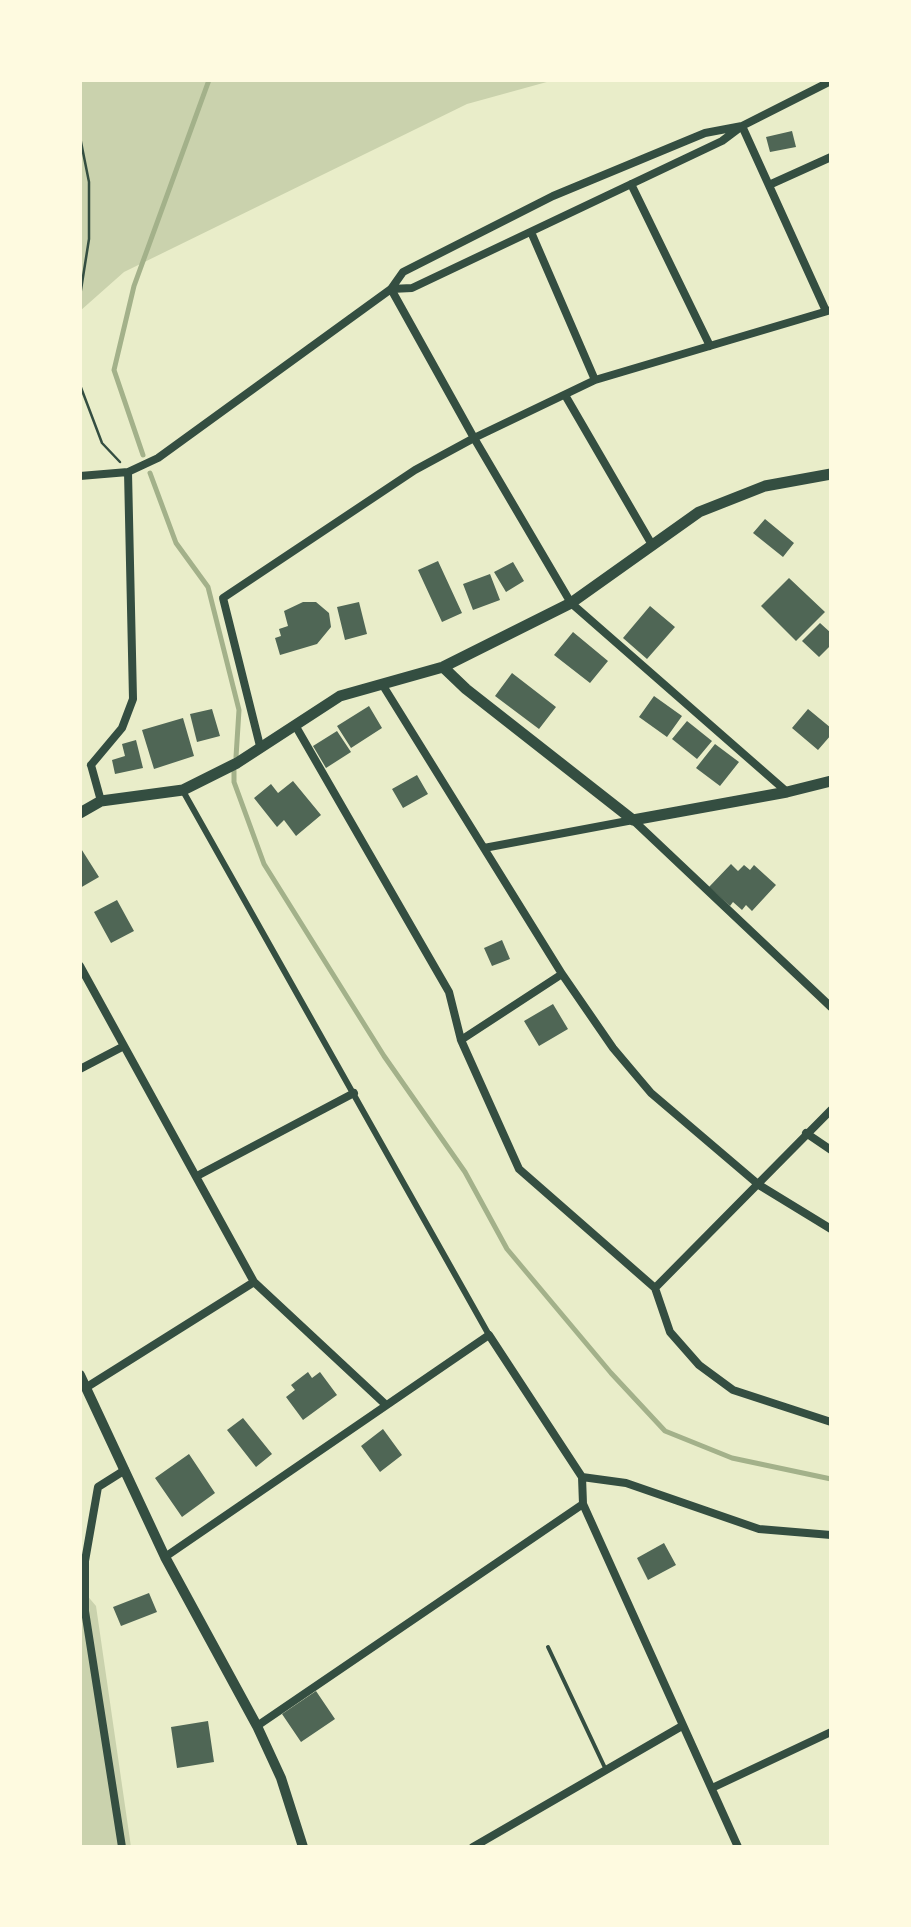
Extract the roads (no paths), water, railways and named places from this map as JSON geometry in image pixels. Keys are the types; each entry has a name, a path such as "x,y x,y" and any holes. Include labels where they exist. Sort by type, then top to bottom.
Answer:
{"main road":[{"path":"80,812 101,801 183,790 237,763 340,696 442,667 570,603 699,512 736,495 831,474"},
{"path":"442,667 633,820 831,781"}],"street":[{"path":"391,289 412,288 722,141 742,126 831,82"},
{"path":"260,746 223,598 414,470 595,380 828,310 742,126"},
{"path":"80,476 128,472 158,458 391,289 403,272 553,196 705,133 742,126"},
{"path":"769,185 831,157"},
{"path":"631,184 710,346"},
{"path":"531,232 595,380"},
{"path":"391,289 570,603 787,792"},
{"path":"565,395 651,543"},
{"path":"91,765 122,728 132,699 128,472"},
{"path":"382,684 562,974 613,1048 651,1093 758,1185 831,1229"},
{"path":"294,724 449,992 461,1040 519,1168 655,1288 670,1332 699,1365 733,1390 831,1422"},
{"path":"80,764 91,765"},
{"path":"91,765 101,801"},
{"path":"183,790 489,1335 582,1476 583,1504 738,1847"},
{"path":"484,848 633,820 831,1007"},
{"path":"80,966 254,1282 385,1404"},
{"path":"461,1040 562,974"},
{"path":"80,1070 124,1046"},
{"path":"197,1176 354,1093"},
{"path":"655,1288 831,1110"},
{"path":"806,1133 831,1150"},
{"path":"87,1387 254,1282"},
{"path":"165,1557 489,1335"},
{"path":"80,1375 165,1557 257,1726 281,1778 303,1847"},
{"path":"122,1847 86,1611 85,1561 98,1487 125,1470"},
{"path":"582,1476 626,1483 758,1529 831,1535"},
{"path":"257,1726 583,1504"},
{"path":"473,1847 682,1726"},
{"path":"712,1788 831,1732"},
{"path":"492,1835 498,1847"}],"lane":[{"path":"548,1647 606,1770"}],"waterway":[{"path":"143,455 114,370 134,286 209,80"},
{"path":"150,473 176,543 208,587 239,710 236,757"},
{"path":"234,771 234,782 264,864 384,1056 465,1172 507,1249 611,1373 665,1431 732,1458 831,1479"}]}
